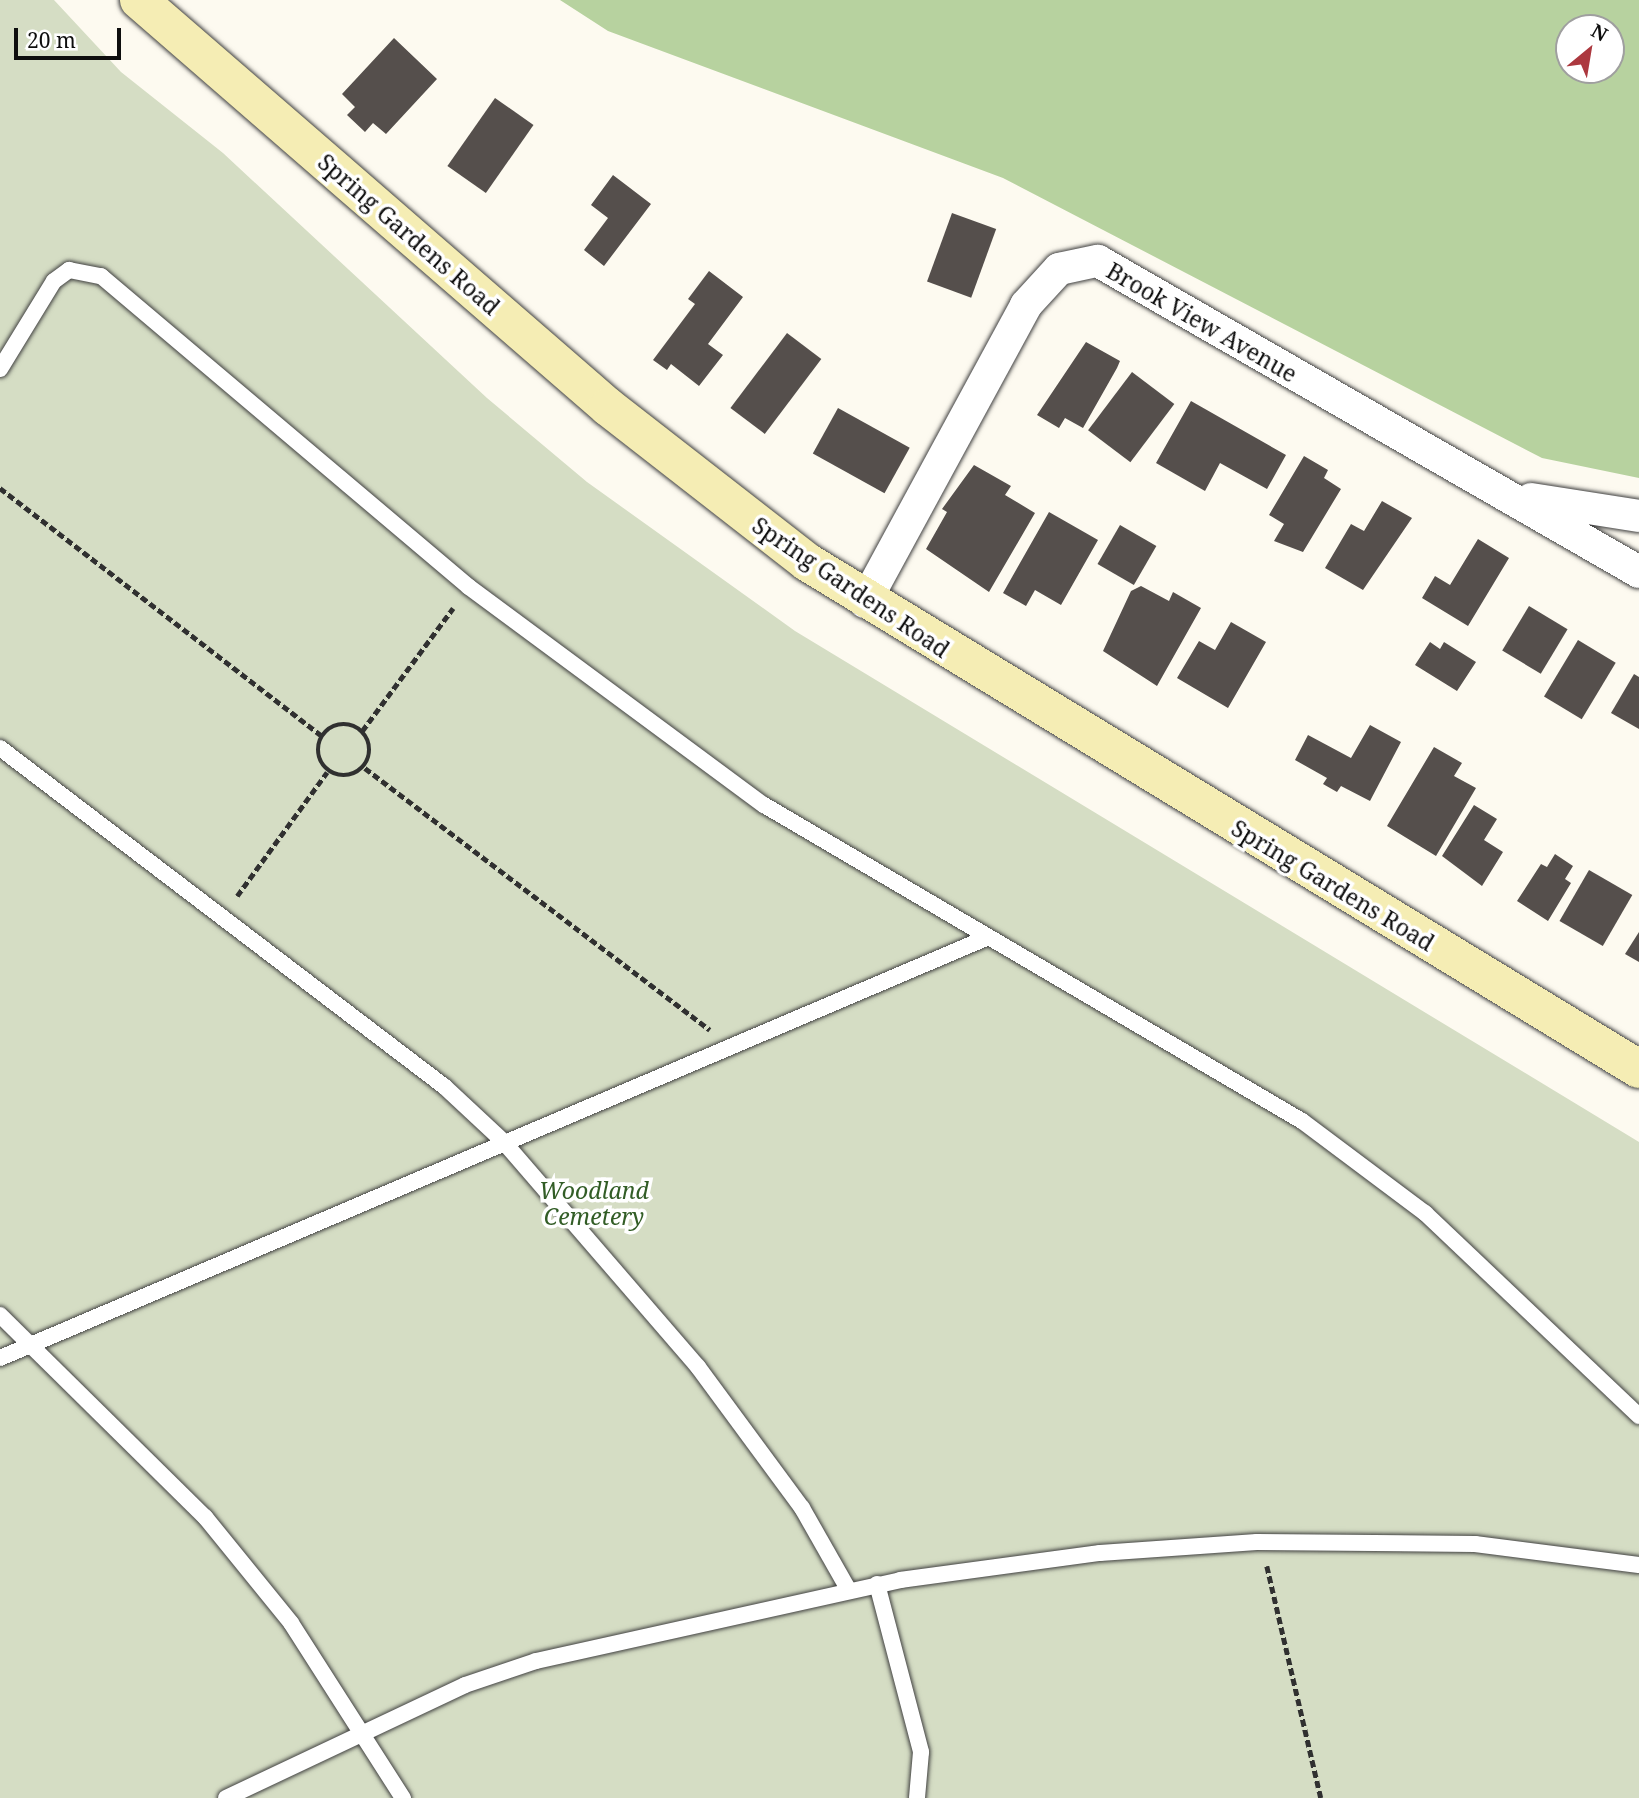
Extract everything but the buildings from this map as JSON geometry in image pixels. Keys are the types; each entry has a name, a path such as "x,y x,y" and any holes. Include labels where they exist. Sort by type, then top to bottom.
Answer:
{"street":[{"name":"Spring Gardens Road","path":"139,0 608,407 865,602 1639,1069"},
{"name":"Brook View Avenue","path":"865,602 1026,305 1059,269 1098,261 1516,497 1639,572"},
{"path":"1516,497 1639,516"}],"lane":[{"path":"0,369 54,281 69,270 88,269 468,587 764,805 986,938 1303,1121 1425,1213 1639,1416"},
{"path":"0,748 224,915 503,1141 698,1367 802,1508 848,1589"},
{"path":"0,1358 503,1141 986,938"},
{"path":"0,1315 32,1343 205,1517 291,1623 366,1732 403,1798"},
{"path":"226,1798 464,1685 536,1661 877,1584 1100,1553 1257,1542 1475,1544 1639,1565"},
{"path":"877,1584 920,1752 917,1798"}],"path":[{"path":"0,488 321,735"},
{"path":"362,731 468,587"},
{"path":"340,723 362,731 371,749 365,768 347,777 327,772 317,755 321,735 340,723"},
{"path":"365,768 731,1045"},
{"path":"224,915 327,772"},
{"path":"1257,1542 1275,1586 1321,1798"}],"green space":[{"name":"Woodland Cemetery","path":"0,0 54,0 121,72 223,153 487,398 587,482 795,631 1639,1142 1639,1798 0,1798"},
{"path":"560,0 1639,0 1639,478 1542,458 1003,178 608,31"}]}
